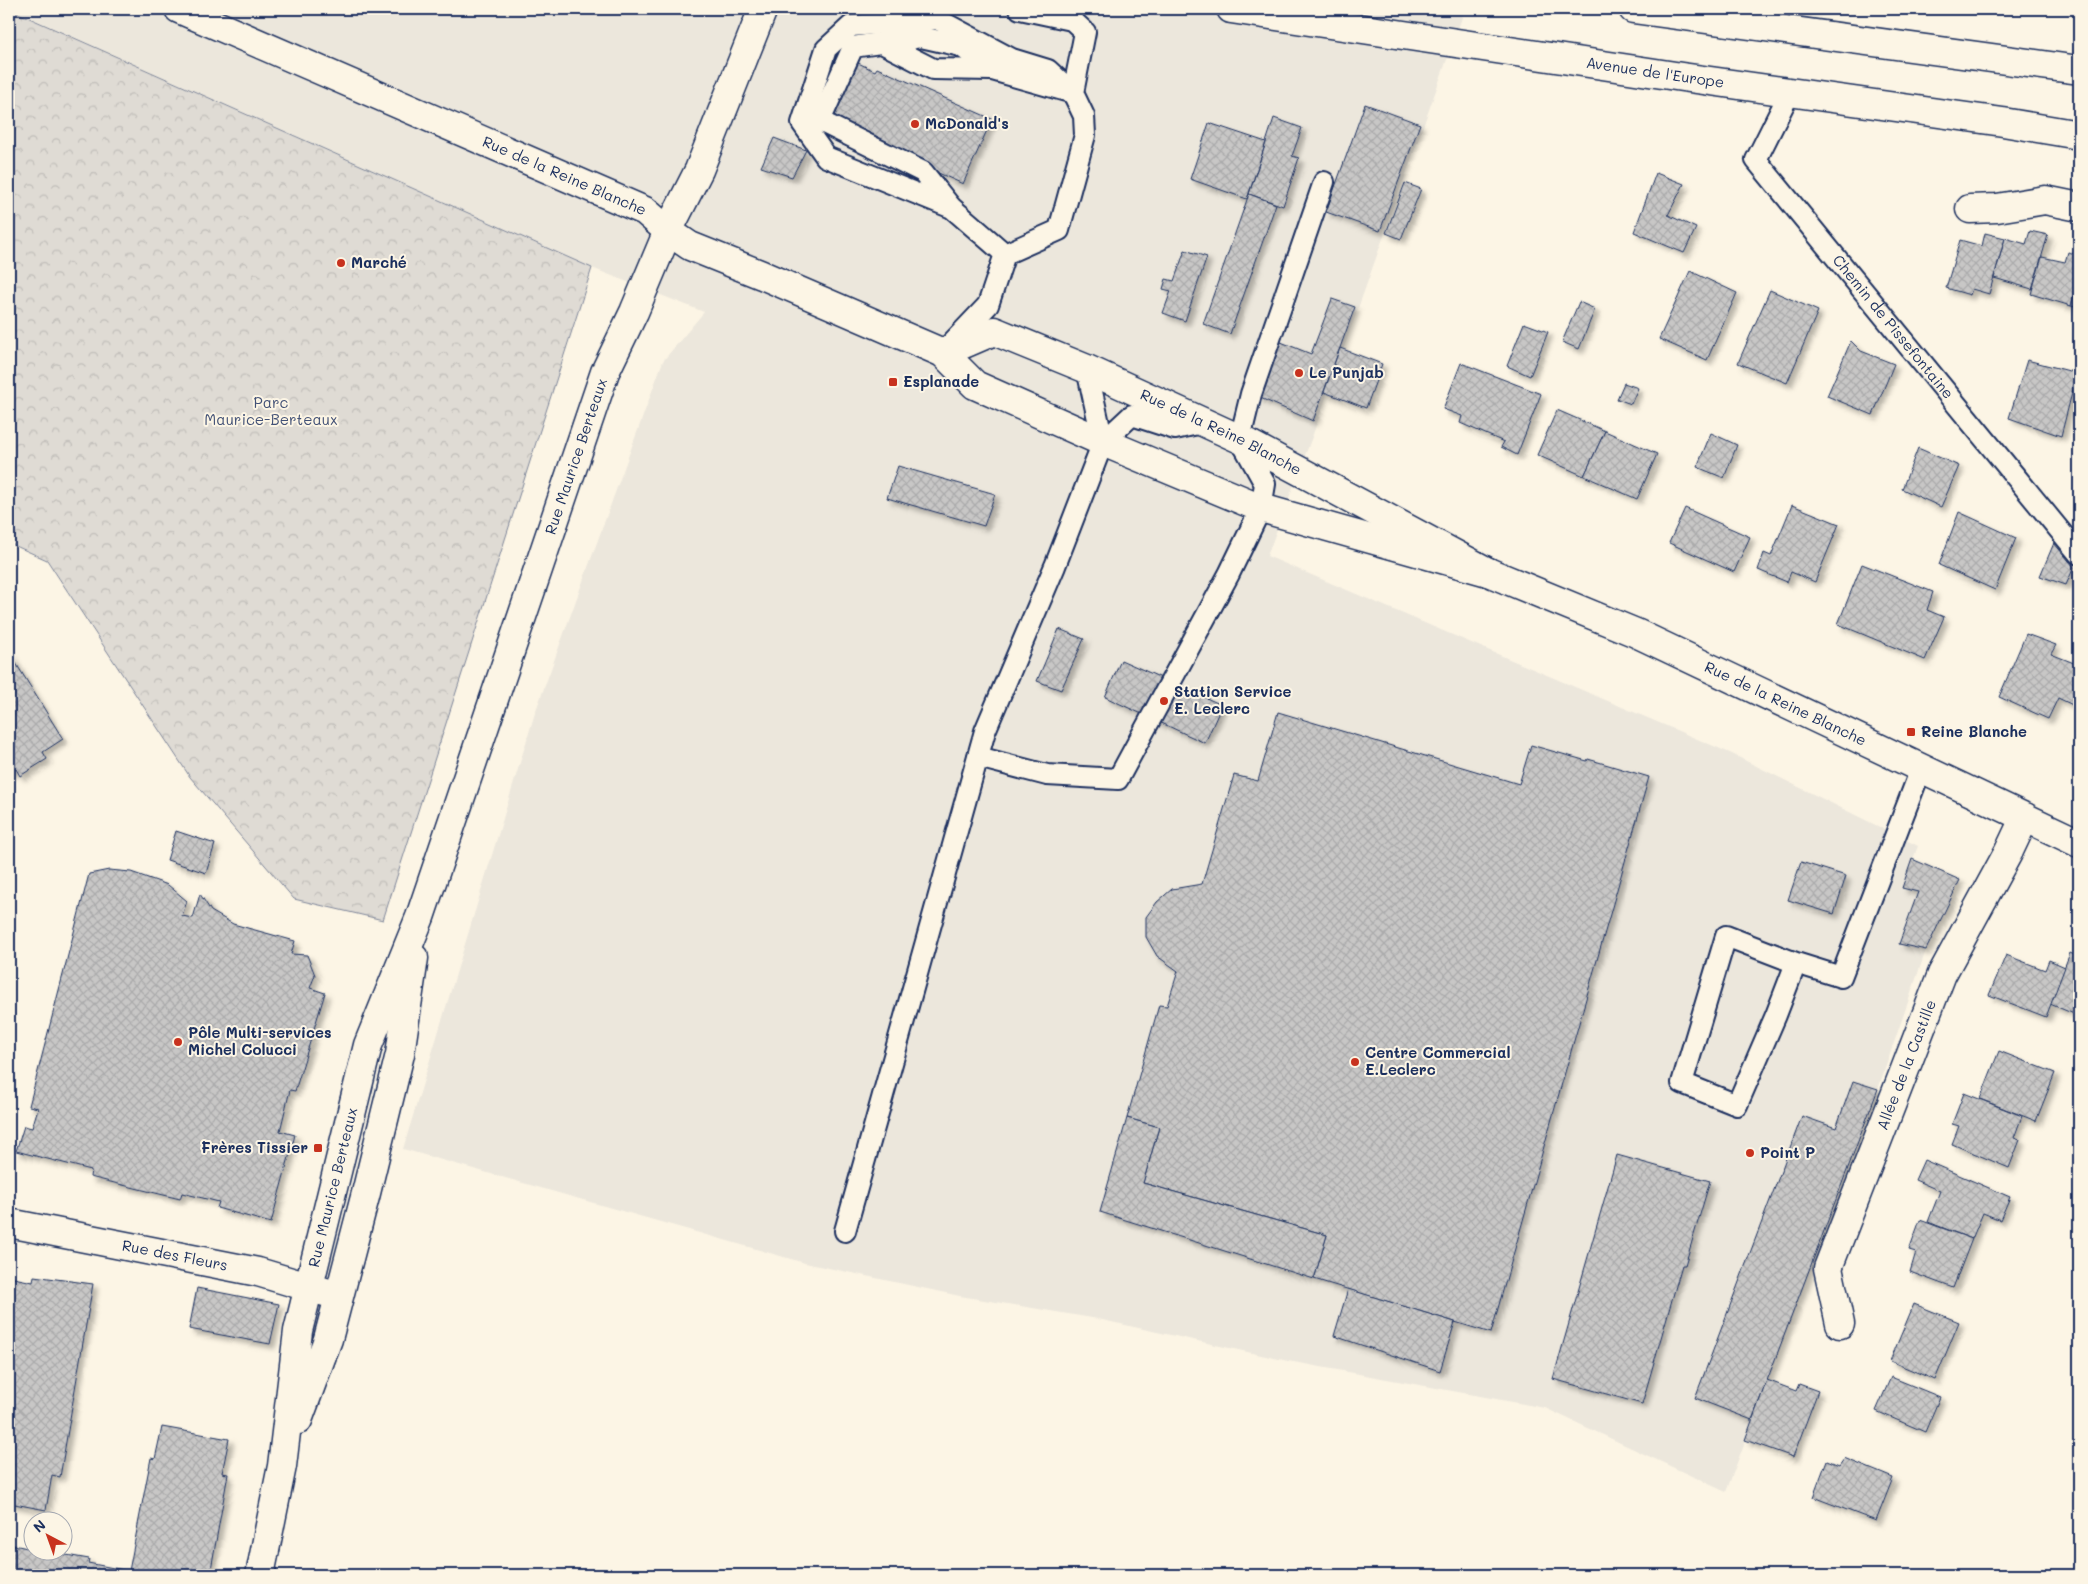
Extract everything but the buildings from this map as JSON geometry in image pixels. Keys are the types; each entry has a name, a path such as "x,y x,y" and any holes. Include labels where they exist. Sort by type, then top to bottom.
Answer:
{"street":[{"name":"Rue de la Reine Blanche","path":"179,9 645,211 668,231 690,246 943,353 975,385 1103,442 1261,508 1488,572"},
{"name":"Rue Maurice Berteaux","path":"260,1575 282,1466 298,1331 368,1045 420,917 605,372 634,312 668,231 699,170 763,9"},
{"name":"Avenue de l'Europe","path":"1231,9 2003,122 2079,135"},
{"path":"1633,9 2079,70"},
{"path":"1970,209 1997,208 2045,200 2079,207"},
{"name":"Rue de la Reine Blanche","path":"943,353 994,331 1088,369 1240,439 1488,572 1636,633 2079,843"},
{"name":"Allée de la Castille","path":"1840,1324 1828,1268 1942,974 2025,817"},
{"name":"Rue Maurice Berteaux","path":"282,1466 328,1338 400,1054 420,917"},
{"name":"Rue des Fleurs","path":"9,1223 258,1272 308,1288 339,1295"}],"lane":[{"path":"1020,9 1072,20 1085,32 1073,94"},
{"path":"943,353 988,305 1005,254 1059,230 1085,135 1084,116 1073,94 1048,70 1012,59 937,19 850,26 826,49 802,123 826,157 952,208"},
{"path":"992,70 961,46 921,37 852,47 820,121 923,172 952,208 1005,254"},
{"path":"882,43 933,69 992,70 1073,94"},
{"name":"Chemin de Pissefontaine","path":"1790,92 1756,160 2079,554"},
{"path":"978,757 1047,775 1118,779 1229,574 1261,508 1264,484 1240,439 1251,394 1324,182"},
{"path":"1088,369 1103,442"},
{"path":"845,1231 985,730 1055,566 1103,442 1132,415 1175,429 1202,423"},
{"path":"1796,963 1737,1105 1682,1083 1726,936 1796,963 1841,977 1921,769"}],"shaded area":[{"path":"11,9 1465,9 1312,437 1267,556 1730,753 1918,846 1902,888 1918,892 1899,943 1926,950 1878,1089 1726,1492 1545,1408 1288,1361 1098,1319 960,1296 805,1263 403,1149 535,713 663,361 704,312 592,268"}],"green space":[{"name":"Parc Maurice-Berteaux","path":"9,9 592,268 383,920 294,899 190,777 47,560 9,543"}],"place":[{"name":"McDonald's","path":"915,124"},
{"name":"Marché","path":"341,263"},
{"name":"Le Punjab","path":"1299,373"},
{"name":"Esplanade","path":"893,382"},
{"name":"Station Service E. Leclerc","path":"1164,701"},
{"name":"Reine Blanche","path":"1911,732"},
{"name":"Pôle Multi-services Michel Colucci","path":"178,1042"},
{"name":"Centre Commercial E.Leclerc","path":"1355,1062"},
{"name":"Frères Tissier","path":"318,1148"},
{"name":"Point P","path":"1750,1153"}]}
